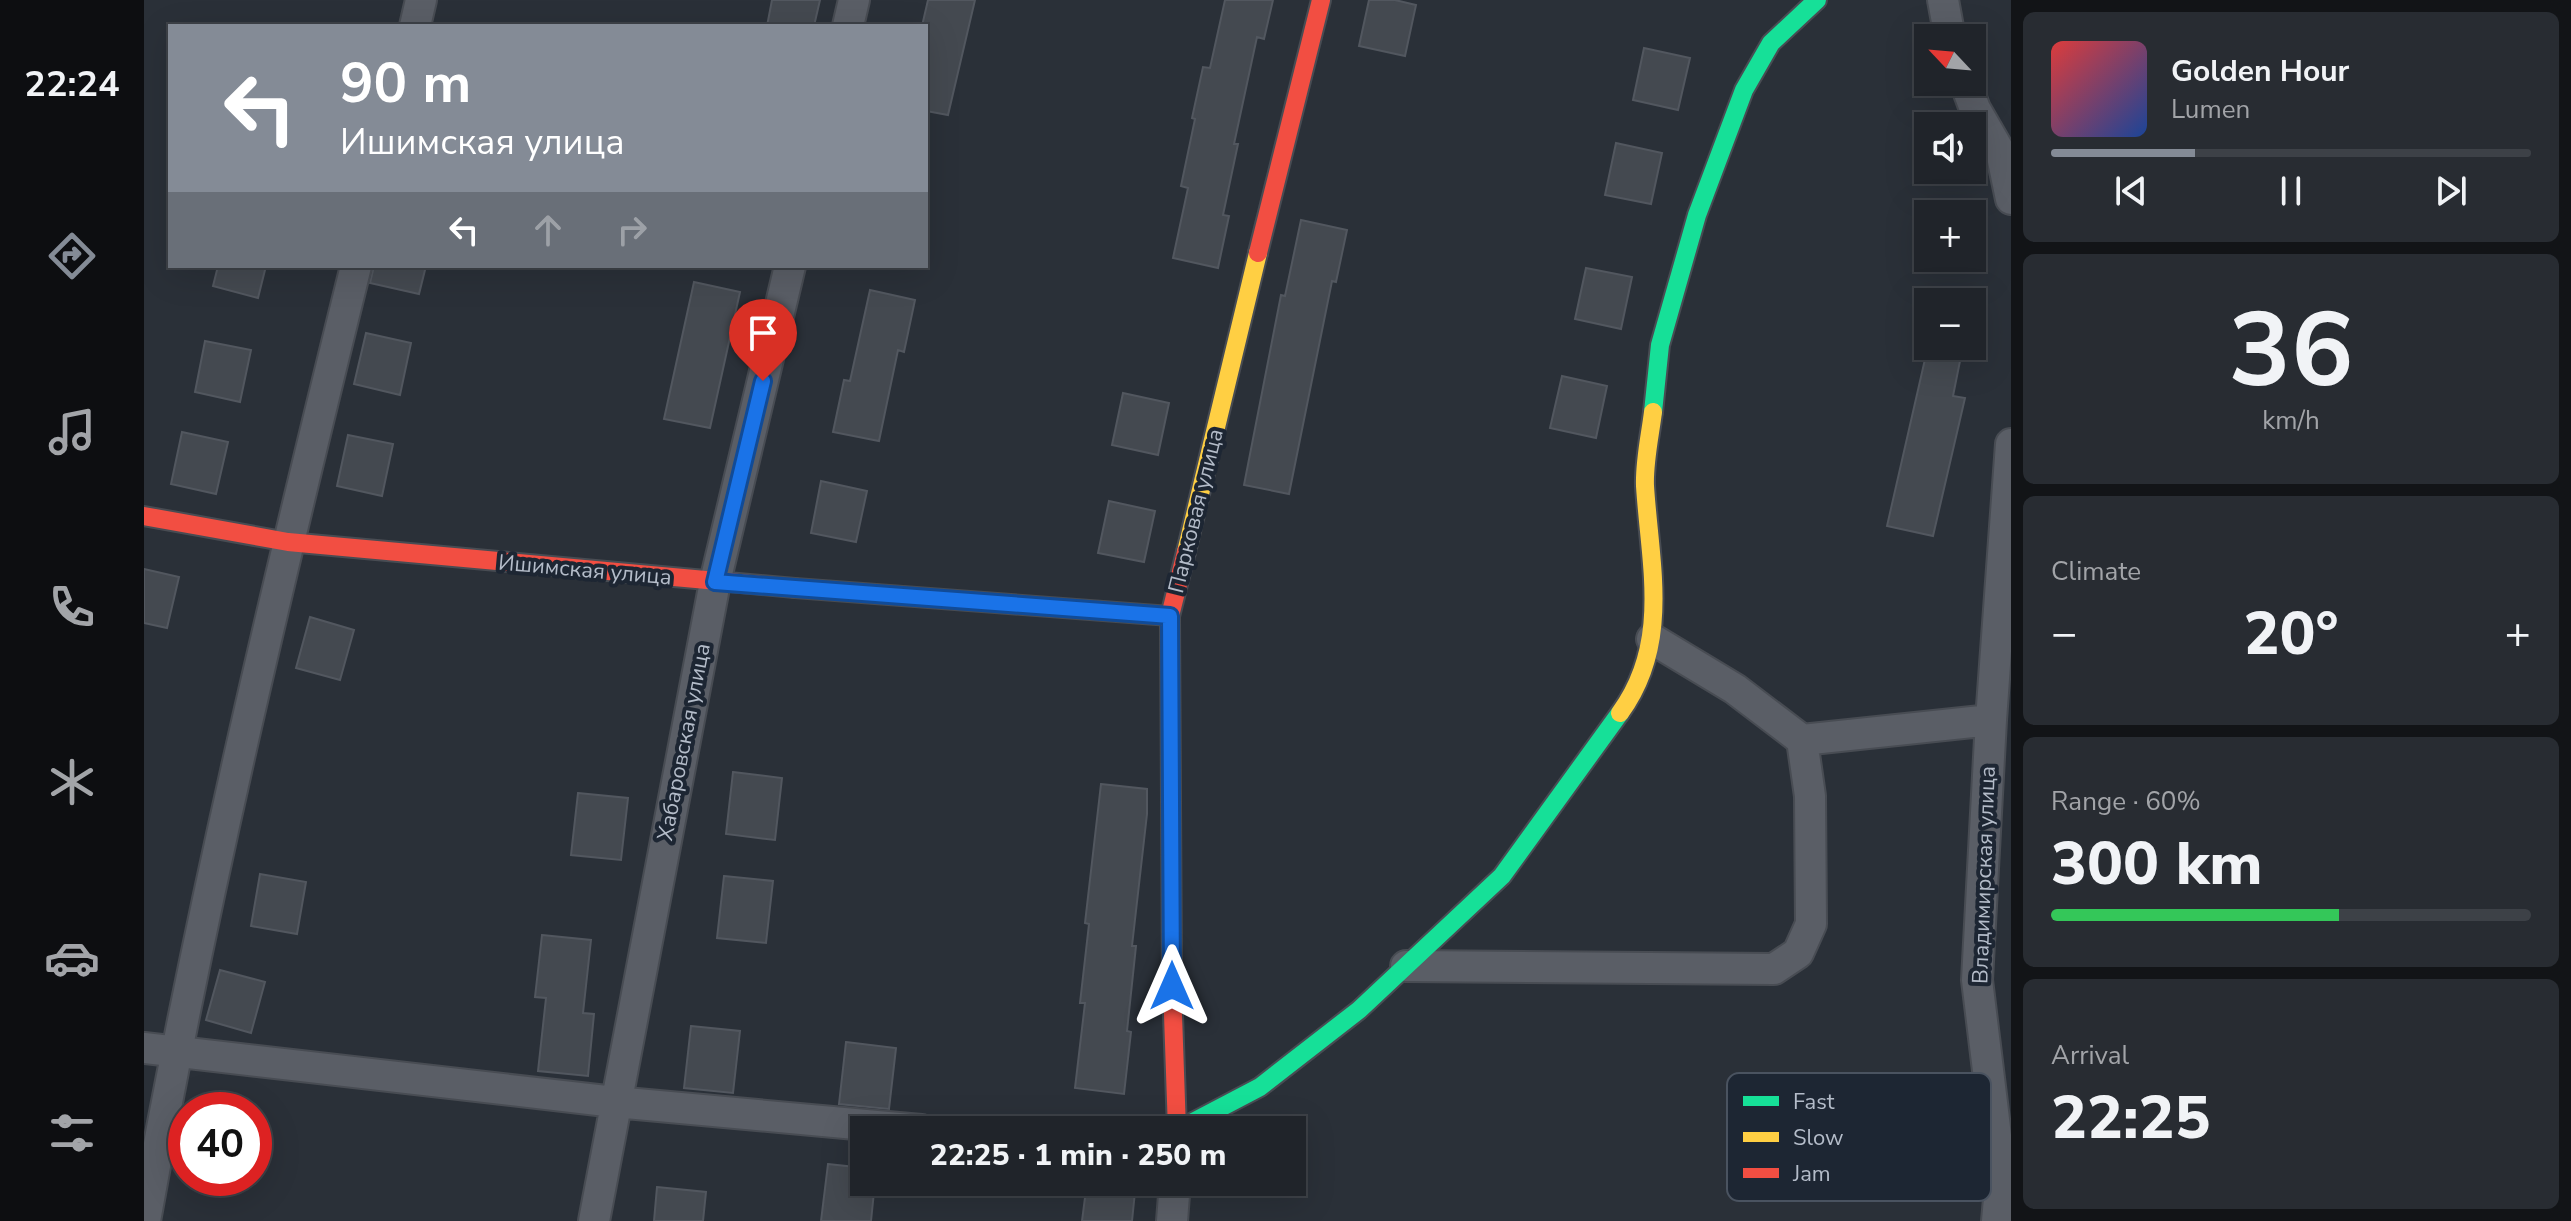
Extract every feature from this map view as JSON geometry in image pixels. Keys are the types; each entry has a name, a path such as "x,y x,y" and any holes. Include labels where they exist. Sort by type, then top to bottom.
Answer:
{"street":[{"path":"415,24 421,0"},
{"path":"848,24 854,0"},
{"name":"Парковая улица","path":"1177,1116 1172,986 1170,616 1321,0"},
{"path":"1205,1116 1260,1087 1359,1010 1502,876 1630,699 1652,639 1655,588 1645,482 1660,345 1697,215 1744,90 1771,43 1817,0"},
{"path":"1943,0 1947,24"},
{"path":"1970,96 1975,109 2006,153 2011,199"},
{"path":"145,1221 175,1053 288,542 356,268"},
{"name":"Хабаровская улица","path":"594,1221 715,582 790,268"},
{"name":"Владимирская улица","path":"1988,1073 1977,980 1991,720 2011,444"},
{"name":"Ишимская улица","path":"144,516 288,542 715,582 1170,616"},
{"path":"1652,639 1735,689 1802,740 1991,720"},
{"path":"1406,966 1774,969 1798,953 1811,924 1810,796 1802,740"},
{"path":"144,1048 615,1102 850,1124"},
{"name":"Владимирская улица","path":"1988,1220 2001,1177 1991,1095"},
{"path":"1172,1221 1174,1196"}],"building":[{"path":"772,0 820,0 814,24 767,24"},
{"path":"928,0 975,0 948,115 928,111 928,24 922,24"},
{"path":"1225,0 1273,0 1264,39 1257,37 1234,144 1238,144 1223,215 1229,216 1218,268 1173,258 1188,188 1181,186 1195,119 1192,118 1203,67 1210,68"},
{"path":"1369,0 1395,0 1416,5 1405,56 1359,46"},
{"path":"1644,48 1690,58 1678,110 1633,100"},
{"path":"1616,143 1662,153 1651,204 1605,195"},
{"path":"1301,220 1347,230 1336,282 1332,281 1289,494 1244,485 1281,295 1285,296"},
{"path":"218,268 266,268 258,298 213,286"},
{"path":"374,268 426,268 419,294 370,283"},
{"path":"1586,268 1632,277 1621,329 1575,319"},
{"path":"694,282 740,292 710,428 664,419"},
{"path":"870,290 915,300 904,352 898,350 879,441 833,432 844,380 850,381"},
{"path":"366,333 411,343 400,395 354,384"},
{"path":"205,341 251,350 240,402 195,392"},
{"path":"1925,360 1960,360 1953,396 1965,398 1933,536 1887,526"},
{"path":"1562,376 1607,386 1596,438 1550,428"},
{"path":"1123,393 1169,403 1158,455 1112,445"},
{"path":"182,432 228,442 216,494 171,484"},
{"path":"348,435 393,444 382,496 337,486"},
{"path":"821,481 867,491 856,542 811,533"},
{"path":"1109,501 1155,511 1144,562 1098,553"},
{"path":"144,569 179,577 167,628 144,623"},
{"path":"310,617 354,630 340,680 296,668"},
{"path":"733,772 782,778 775,840 726,834"},
{"path":"1101,784 1147,789 1132,946 1136,946 1124,1094 1075,1088 1085,1003 1080,1003 1089,924 1085,923"},
{"path":"578,793 628,798 621,860 571,855"},
{"path":"260,874 306,882 297,934 251,926"},
{"path":"724,876 773,881 766,943 717,938"},
{"path":"542,935 591,940 583,1013 594,1014 588,1076 538,1071 546,998 535,997"},
{"path":"220,970 265,982 251,1033 206,1020"},
{"path":"691,1026 740,1031 733,1093 684,1088"},
{"path":"846,1042 896,1048 889,1109 839,1104"},
{"path":"828,1164 850,1166 850,1196 874,1196 871,1221 821,1221"},
{"path":"657,1187 706,1192 703,1221 654,1221"},
{"path":"1085,1196 1135,1196 1132,1221 1082,1221"}],"traffic: fast":[{"path":"1653,412 1660,345 1697,215 1744,90 1771,43 1817,0"},
{"path":"1205,1116 1260,1087 1359,1010 1502,876 1620,713"}],"traffic: slow":[{"path":"1186,552 1258,253"},
{"path":"1620,713 1636,686 1652,631 1653,574 1645,477 1653,412"},
{"path":"795,588 1170,616"}],"traffic: jam":[{"path":"1258,253 1321,0"},
{"path":"144,516 288,542 795,588"},
{"path":"1177,1116 1172,986 1170,616 1186,552"}],"route":[{"path":"763,381 715,582 1170,616 1172,986"}]}
